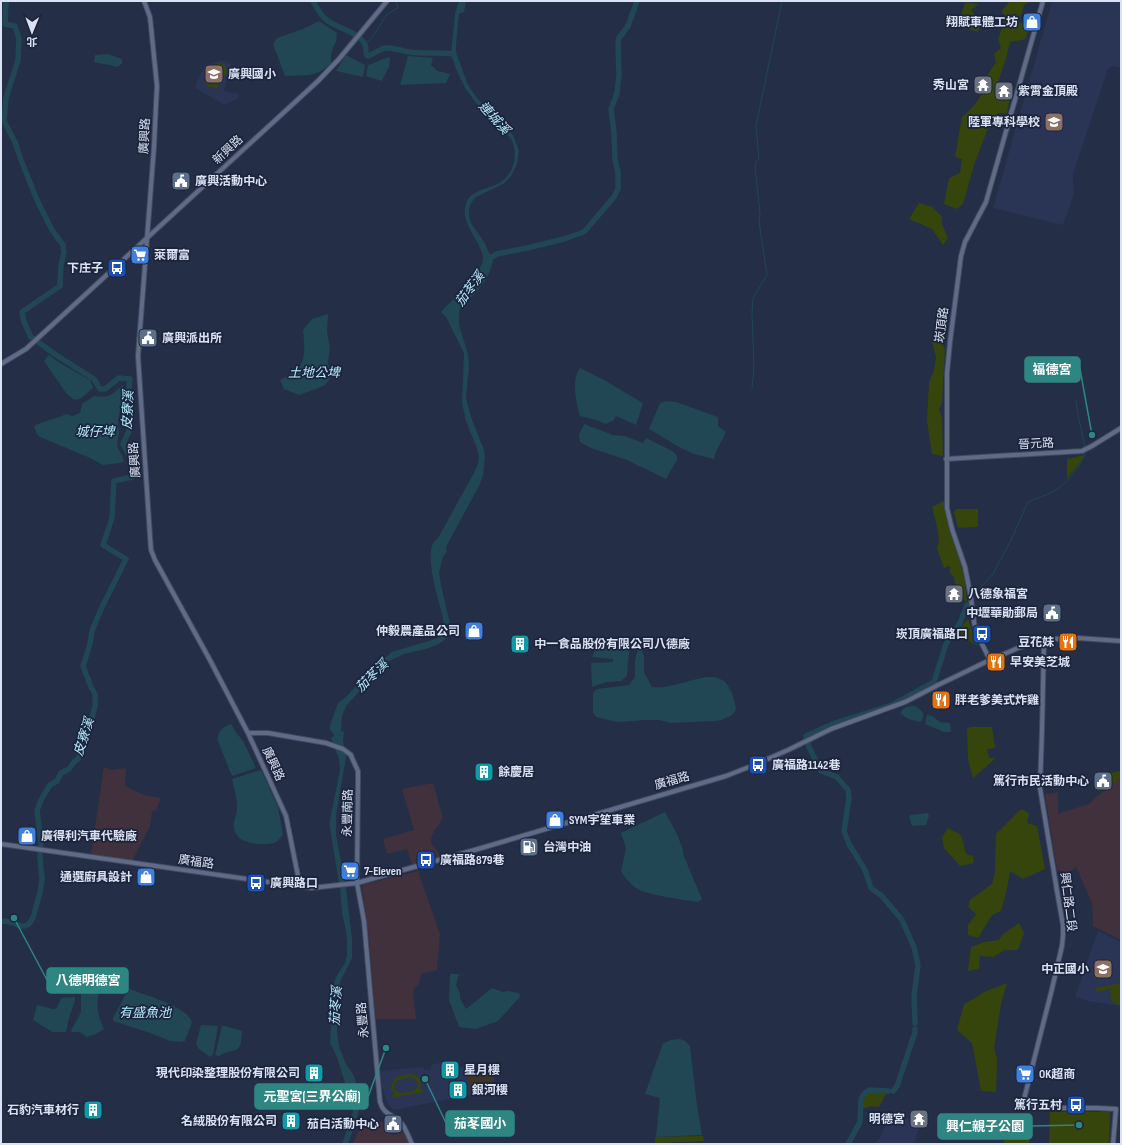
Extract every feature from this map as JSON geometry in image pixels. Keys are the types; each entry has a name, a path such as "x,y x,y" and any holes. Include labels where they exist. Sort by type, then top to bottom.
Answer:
{"street":[{"name":"廣興路","path":"144,1 150,17 157,86 148,238 138,356 151,550 155,560 212,662 248,733 286,816 300,886"},
{"name":"新興路","path":"1,364 17,355 40,336 318,81 331,68 387,1"},
{"name":"崁頂路","path":"990,660 977,634 974,622 972,599 965,567 949,516 946,493 948,358 961,256 965,242 986,202 1043,1"},
{"name":"晉元路","path":"946,459 1082,451 1121,428"},
{"name":"廣福路","path":"1,844 316,888 357,883 726,776 797,746 831,729 905,702 990,660 1018,648 1044,640 1077,638 1121,641"},
{"name":"興仁路二段","path":"1044,640 1040,788 1063,935 1062,946 1022,1106 1116,1109 1113,1144"},
{"name":"永豐南路","path":"248,733 268,733 328,743 343,749 350,755 358,771 357,883"},
{"name":"永豐路","path":"357,883 364,921 380,1102 384,1111 403,1125 412,1144"}],"shaded area":[{"name":"陸軍專科學校","path":"1052,1 1121,1 1121,68 1112,66 1108,69 1073,174 1074,194 1063,225 993,208"},
{"name":"廣興國小","path":"219,61 231,63 224,91 238,94 239,98 224,105 195,88 205,65"},
{"path":"104,767 111,770 126,768 125,786 143,795 161,798 156,810 152,811 150,826 132,861 91,854"},
{"path":"1121,778 1121,940 1093,926 1092,903 1076,867 1067,874 1057,869 1045,794 1058,792 1058,814 1060,814 1089,804"},
{"path":"433,783 443,818 432,835 431,843 442,857 412,865 407,849 387,854 383,839 414,830 402,789"},
{"path":"418,871 440,934 437,970 421,974 419,984 413,990 416,1019 376,1019 368,929 362,887 363,885"},
{"name":"中正國小","path":"1098,931 1121,942 1121,1006 1089,1001 1075,997"},
{"path":"448,1061 466,1069 471,1095 393,1110 387,1102 382,1087 381,1071 423,1067 424,1070 431,1069 431,1065"},
{"path":"466,1070 475,1074 494,1074 494,1088 471,1095"},
{"path":"889,1117 917,1117 919,1128 914,1144 875,1144 880,1137"},
{"path":"362,1122 383,1122 388,1124 390,1134 393,1135 403,1132 409,1144 353,1144"}],"green space":[{"path":"1010,1 1030,1 1024,5 1019,22 1029,26 1026,39 1010,42 998,82 999,93 1010,97 1007,113 998,113 990,123 974,165 963,204 957,209 944,204 949,178 960,173 962,159 955,157 962,117 970,110 987,85 982,77 987,76 996,62 994,54 1001,48 998,40 1006,16 1001,12"},
{"path":"965,2 979,4 971,10 981,23 978,32 958,26"},
{"path":"215,64 223,64 227,71 216,89 214,87 208,87 205,82","holes":["215,67 222,67 223,72 215,84 210,85 207,80"]},
{"path":"919,203 932,207 942,217 942,224 948,238 943,245 932,229 909,219"},
{"path":"941,341 945,350 942,403 939,409 942,418 943,456 932,454 927,421 929,382 934,370 936,357 932,342"},
{"path":"1084,455 1081,461 1067,479 1067,459"},
{"path":"944,501 948,526 962,569 967,602 959,597 958,591 953,590 955,584 954,577 950,573 950,566 944,568 937,549 939,540 932,507"},
{"path":"956,509 978,509 978,527 958,528 954,512"},
{"path":"968,619 978,646 956,633"},
{"path":"992,727 995,748 987,749 989,758 996,758 973,778 968,759 967,728"},
{"path":"1121,771 1121,778 1103,791 1098,791 1096,775"},
{"path":"1021,809 1029,813 1027,823 1037,826 1045,869 1023,879 1010,871 1001,911 992,915 978,938 968,935 968,925 976,914 968,907 970,900 992,884 995,872 996,834"},
{"path":"948,828 961,835 966,854 973,856 974,863 960,866 944,848 942,837"},
{"path":"1019,923 1024,933 1018,950 1005,950 993,957 980,956 979,969 968,971 971,947 984,942 999,940 1003,934"},
{"path":"1007,983 1001,1004 994,1048 997,1059 996,1092 981,1091 972,1043 957,1030 964,1004 984,992"},
{"path":"1121,983 1121,1005 1113,1002 1110,995 1111,989 1097,992 1096,988"},
{"path":"411,1074 420,1079 421,1084 419,1089 422,1089 423,1092 393,1098 392,1095 395,1094 391,1088 395,1078","holes":["411,1077 418,1083 415,1090 401,1093 397,1092 394,1085 398,1080"]},
{"path":"878,1090 888,1090 879,1107 871,1106 862,1109 865,1093"},
{"path":"1050,1112 1110,1112 1109,1144 1049,1144"},
{"path":"1006,1114 1033,1124 1029,1144 1004,1144"},
{"path":"703,1136 704,1141 655,1143 655,1137"}],"water":[{"path":"459,1 466,1 464,12 459,14 456,52 468,85 477,98 513,135 519,151 517,164 511,176 503,184 476,197 471,203 469,209 471,223 484,242 493,261 488,276 476,293 460,309 459,315 459,325 468,354 469,366 466,398 471,417 484,450 485,458 483,475 479,486 448,543 446,548 447,551 443,557 439,572 450,624 450,635 439,644 426,649 404,654 391,660 380,669 346,706 342,716 341,731 344,732 343,741 346,757 336,815 336,835 346,888 352,939 352,958 341,980 339,988 337,1032 339,1046 346,1064 355,1078 360,1104 356,1122 348,1144 342,1144 353,1112 353,1095 345,1083 337,1057 330,1043 334,984 336,977 345,963 347,955 347,938 330,828 330,820 340,770 339,759 331,738 334,736 330,730 330,725 338,703 345,698 372,668 392,652 438,638 445,627 434,583 431,549 475,471 479,457 466,421 462,403 464,353 446,317 441,312 469,283 482,264 483,257 481,250 466,218 465,210 467,201 473,194 501,182 512,168 515,156 515,150 511,139 476,103 465,88 456,69 451,54 455,14"},
{"path":"319,21 337,33 336,41 331,54 331,64 320,72 309,75 285,76 273,44 277,38 303,29"},
{"path":"108,54 122,59 122,63 118,67 94,62 95,55"},
{"path":"346,55 365,65 363,77 336,71"},
{"path":"408,56 433,58 431,65 438,71 450,74 446,83 400,85"},
{"path":"390,57 389,67 382,81 366,76 368,65"},
{"name":"土地公埤","path":"328,314 327,332 330,347 328,362 330,375 329,380 325,385 299,395 284,389 280,380 297,370 304,356 303,330 312,319"},
{"name":"城仔埤","path":"49,355 90,380 93,388 80,399 74,400 66,393 44,361"},
{"path":"580,368 643,403 636,425 616,416 614,420 606,424 580,416 577,405 575,385 577,373"},
{"name":"城仔埤","path":"123,385 123,395 118,420 119,434 117,443 124,461 121,463 103,465 88,457 40,437 37,434 34,427 35,425 67,414 72,416 80,413 82,404 94,396 104,397 110,395"},
{"path":"666,401 676,402 718,417 718,426 726,432 714,459 694,454 649,429 660,403"},
{"path":"584,424 613,435 625,436 643,443 646,438 674,452 677,456 677,460 666,479 627,460 591,448 580,442 579,435"},
{"path":"601,643 630,648 627,676 621,681 606,682 592,687 591,663 613,662 613,659 592,657 596,648"},
{"path":"639,643 644,656 644,672 652,687 662,687 700,678 710,677 719,679 726,684 732,694 736,710 731,716 714,721 671,723 659,720 645,720 618,722 596,717 593,713 593,693 597,689 629,685 635,677 635,661"},
{"path":"914,706 923,714 921,722 908,719 901,714 901,711 906,707"},
{"path":"927,715 932,716 940,722 950,723 951,732 944,732 925,724"},
{"path":"231,724 243,741 256,768 232,776 218,741 218,735 221,730"},
{"path":"261,770 278,807 283,834 277,841 270,844 257,844 242,840 238,837 234,828 237,806 232,779"},
{"path":"665,812 677,834 683,854 702,899 698,902 641,891 632,885 621,872 626,848 621,833"},
{"path":"928,813 929,816 926,825 912,826 909,816"},
{"path":"450,974 459,974 456,985 460,993 460,998 466,1009 492,988 503,992 508,991 519,993 520,997 498,1021 476,1029 459,1027 449,1000"},
{"name":"有盛魚池","path":"96,988 99,994 97,1003 98,1012 104,1029 87,1037 80,1032 72,1032 71,1031 81,1012 81,993"},
{"name":"有盛魚池","path":"130,989 174,1006 188,1016 192,1022 185,1041 170,1041 113,1021 113,1018 128,990"},
{"path":"75,997 66,1032 52,1032 33,1020 37,1005 53,1009 57,1008 61,998"},
{"name":"有盛魚池","path":"201,1025 218,1026 213,1055 210,1057 198,1048 196,1044"},
{"path":"222,1026 242,1031 240,1045 238,1048 219,1056 215,1055"},
{"path":"680,1039 685,1041 690,1046 702,1135 656,1137 660,1098 645,1094 663,1043"}],"waterway":[{"name":"皮寮溪","path":"1,922 4,921 25,926 29,924 33,918 42,880 40,857 41,844 37,810 50,785 57,781 61,773 69,769 79,758 80,750 89,730 95,706 95,694 83,666 90,644 92,631 101,609 126,559 103,545 112,518 114,481 132,477 131,458 123,444 129,431 128,395 130,379 119,378 105,389 100,389 94,379 31,337 24,322 22,312 60,286 61,265 64,252 63,245 52,230 37,200 15,142 4,121 6,98 18,60 19,39 15,26 5,24 6,1"},
{"path":"313,1 319,12 332,24 359,37 363,41 366,54 368,56 388,48 416,53 454,54"},
{"path":"365,45 374,35 387,14 398,8 396,1"},
{"path":"488,259 497,254 564,239 584,232 614,197 618,189 618,173 615,159 611,109 617,93 619,75 618,42 619,38 628,26 637,1"},
{"path":"752,388 754,368 752,313 753,298 767,275 759,222 760,214 755,167 756,162 759,159 756,126 782,1"},
{"path":"1076,401 1085,448"},
{"path":"972,598 993,574 1011,540 1028,502 1053,492 1060,487 1079,466 1085,451"},
{"path":"915,1023 914,996 918,965 914,947 902,920 882,896 871,888 865,870 849,844 844,831 849,798 848,790 837,777 821,771 809,747 806,736 835,723 892,705 934,682 946,644 960,623 967,605"},
{"path":"893,1091 897,1086 915,1029"},
{"path":"848,1144 860,1122 861,1099 864,1094 869,1090 888,1091"}],"place":[{"name":"翔賦車體工坊","path":"1032,22"},
{"name":"廣興國小","path":"214,74"},
{"name":"秀山宮","path":"983,85"},
{"name":"紫霄金頂殿","path":"1004,91"},
{"name":"陸軍專科學校","path":"1054,122"},
{"name":"廣興活動中心","path":"181,181"},
{"name":"萊爾富","path":"140,255"},
{"name":"下庄子","path":"117,268"},
{"name":"廣興派出所","path":"148,338"},
{"name":"福德宮","path":"1092,435"},
{"name":"八德象福宮","path":"954,594"},
{"name":"中壢華勛郵局","path":"1052,613"},
{"name":"仲毅農產品公司","path":"474,631"},
{"name":"崁頂廣福路口","path":"982,634"},
{"name":"豆花妹","path":"1068,642"},
{"name":"中一食品股份有限公司八德廠","path":"520,644"},
{"name":"早安美芝城","path":"996,662"},
{"name":"胖老爹美式炸雞","path":"941,700"},
{"name":"廣福路1142巷","path":"758,765"},
{"name":"餘慶居","path":"484,772"},
{"name":"篤行市民活動中心","path":"1103,781"},
{"name":"SYM宇笙車業","path":"555,820"},
{"name":"廣得利汽車代驗廠","path":"27,836"},
{"name":"台灣中油","path":"529,847"},
{"name":"廣福路879巷","path":"426,860"},
{"name":"7-Eleven","path":"350,871"},
{"name":"通選廚具設計","path":"146,877"},
{"name":"廣興路口","path":"256,883"},
{"name":"八德明德宮","path":"14,918"},
{"name":"中正國小","path":"1103,969"},
{"name":"元聖宮(三界公廟)","path":"386,1048"},
{"name":"星月樓","path":"450,1070"},
{"name":"現代印染整理股份有限公司","path":"314,1073"},
{"name":"OK超商","path":"1025,1074"},
{"name":"茄苳國小","path":"425,1079"},
{"name":"銀河樓","path":"458,1090"},
{"name":"篤行五村","path":"1076,1105"},
{"name":"石豹汽車材行","path":"93,1110"},
{"name":"明德宮","path":"919,1119"},
{"name":"名絨股份有限公司","path":"291,1121"},
{"name":"茄白活動中心","path":"393,1124"},
{"name":"興仁親子公園","path":"1079,1125"}],"water label":[{"name":"連城溪","path":"494,118"},
{"name":"茄苳溪","path":"470,289"},
{"name":"茄苳溪","path":"372,676"},
{"name":"茄苳溪","path":"336,1006"}]}
